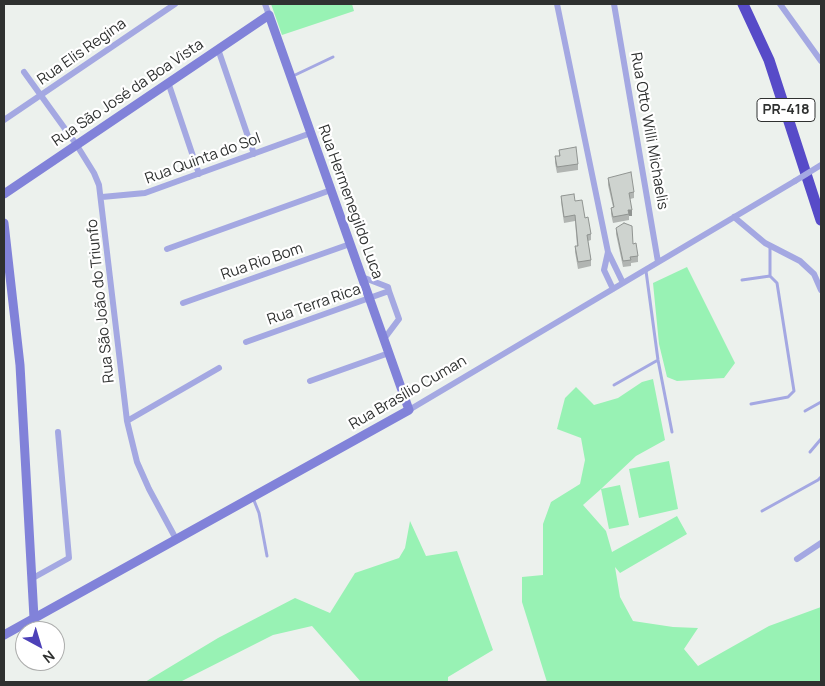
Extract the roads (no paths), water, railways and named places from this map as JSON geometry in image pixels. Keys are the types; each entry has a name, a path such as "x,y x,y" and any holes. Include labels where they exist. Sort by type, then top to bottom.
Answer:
{"highway":[{"name":"PR-418","path":"744,4 769,60 821,220"}],"street":[{"name":"Rua Elis Regina","path":"4,120 175,4"},
{"name":"Rua Hermenegildo Luca","path":"265,4 409,410"},
{"path":"557,4 608,252 623,283"},
{"name":"Rua Otto Willi Michaelis","path":"614,4 658,262"},
{"path":"780,4 821,61"},
{"name":"Rua São José da Boa Vista","path":"4,194 168,82 269,16"},
{"path":"218,49 254,154"},
{"name":"Rua São João do Triunfo","path":"24,72 76,144 94,173 102,196 127,421 137,462 176,539"},
{"path":"168,82 199,174"},
{"name":"Rua Quinta do Sol","path":"102,196 145,193 311,133"},
{"name":"Rua Brasílio Cuman","path":"4,635 409,410 821,165"},
{"path":"167,248 331,190"},
{"path":"734,217 770,246 800,261 814,274 821,290"},
{"path":"4,222 20,365 34,618"},
{"name":"Rua Rio Bom","path":"183,303 350,244"},
{"path":"608,252 604,270 613,289"},
{"path":"362,277 388,287 390,292 399,319 384,339"},
{"name":"Rua Terra Rica","path":"246,342 390,292"},
{"path":"310,381 389,353"},
{"path":"127,421 219,368"},
{"path":"32,578 69,558 58,432"},
{"path":"797,558 821,543"}],"lane":[{"path":"291,77 333,57"},
{"path":"751,404 788,397 794,391 777,284 770,276 770,246"},
{"path":"646,270 658,360 672,432"},
{"path":"742,280 770,276"},
{"path":"614,385 658,360"},
{"path":"805,411 821,402"},
{"path":"810,452 821,439"},
{"path":"762,510 821,477"},
{"path":"252,497 259,513 267,556"}]}
